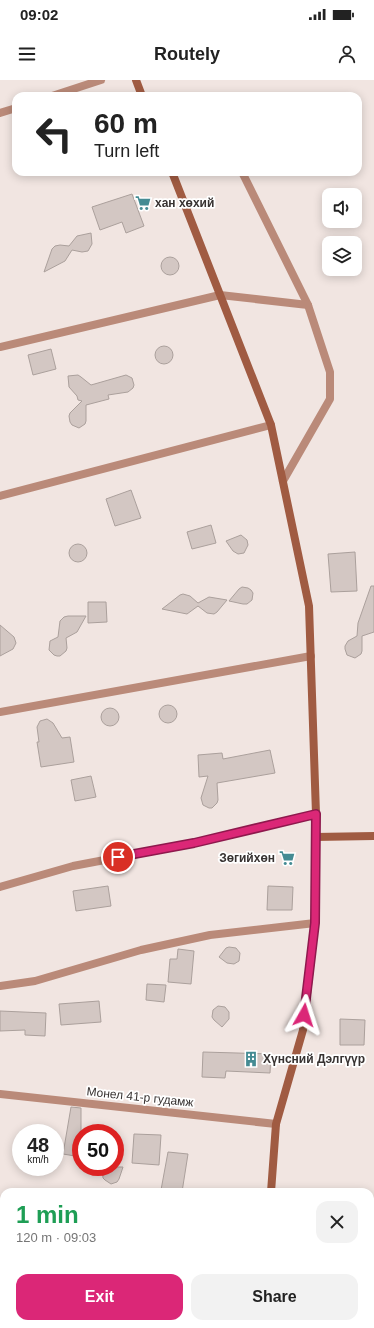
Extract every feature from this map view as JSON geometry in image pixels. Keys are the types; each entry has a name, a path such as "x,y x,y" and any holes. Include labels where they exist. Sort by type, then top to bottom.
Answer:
{"main road":[{"path":"136,80 140,92"},
{"path":"174,176 271,425 309,606 316,814 315,923 302,1030 276,1124 271,1188"},
{"path":"315,837 374,836"}],"street":[{"path":"64,92 101,80"},
{"path":"0,113 12,109"},
{"path":"244,176 308,305 330,372 330,399 283,481"},
{"path":"0,347 220,295 308,305"},
{"path":"0,496 271,425"},
{"path":"0,712 311,656"},
{"path":"0,886 73,866 194,843 316,814"},
{"path":"0,986 35,981 141,950 210,935 315,923"},
{"name":"Монел 41-р гудамж","path":"0,1094 276,1124"}],"building":[{"path":"132,194 144,226 126,233 122,222 100,230 92,207"},
{"path":"91,233 92,244 88,251 82,252 72,250 65,261 44,272 52,249 55,246 69,246 77,236"},
{"path":"170,257 176,260 179,266 176,272 170,275 164,272 161,266 164,260"},
{"path":"164,346 170,349 173,355 170,361 164,364 158,361 155,355 158,349"},
{"path":"51,349 56,369 33,375 28,355"},
{"path":"78,375 91,385 126,375 132,378 134,385 128,392 108,395 109,399 86,405 86,421 85,424 79,428 72,425 69,416 70,413 82,401 78,400 77,396 69,387 68,376"},
{"path":"131,490 141,518 115,526 106,499"},
{"path":"211,525 216,543 192,549 187,532"},
{"path":"241,535 247,540 248,545 244,553 238,554 233,551 226,541"},
{"path":"74,544 82,544 87,549 85,560 82,562 74,562 69,557 69,549"},
{"path":"355,552 357,591 331,592 328,554"},
{"path":"371,586 374,586 374,632 362,636 362,651 361,654 355,658 347,655 345,646 348,641 357,636 358,623"},
{"path":"242,587 251,590 253,593 252,600 247,604 229,601 239,589"},
{"path":"183,594 190,596 198,603 209,597 227,600 214,614 207,613 198,606 187,614 162,609"},
{"path":"88,602 106,602 107,622 88,623"},
{"path":"86,616 77,632 66,638 66,651 60,656 57,656 49,650 50,641 58,637 60,621 64,617"},
{"path":"0,625 14,637 16,643 13,649 0,656"},
{"path":"168,705 174,708 177,714 174,720 168,723 162,720 159,714 162,708"},
{"path":"110,708 116,711 119,717 116,723 110,726 104,723 101,717 104,711"},
{"path":"47,719 53,723 62,738 70,737 74,762 41,767 37,742 39,742 37,727 40,721"},
{"path":"270,750 275,773 217,783 217,803 212,808 203,805 201,798 208,776 199,777 198,755 222,753 223,759"},
{"path":"91,776 96,797 75,801 71,780"},
{"path":"108,886 111,906 76,911 73,891"},
{"path":"268,886 293,887 292,910 267,910"},
{"path":"226,948 236,948 240,953 239,961 234,964 227,963 219,957"},
{"path":"178,949 194,951 191,984 168,982 170,959 177,959"},
{"path":"147,984 166,985 164,1002 146,1000"},
{"path":"99,1001 101,1022 61,1025 59,1004"},
{"path":"218,1006 225,1007 229,1012 229,1019 222,1027 212,1017 213,1010"},
{"path":"0,1011 46,1013 45,1036 25,1035 25,1030 0,1031"},
{"path":"340,1019 365,1020 364,1045 340,1045"},
{"path":"203,1052 271,1054 270,1073 226,1071 225,1078 202,1077"},
{"path":"71,1107 81,1108 81,1124 72,1124 72,1156 64,1154"},
{"path":"134,1134 161,1135 159,1165 132,1163"},
{"path":"168,1152 188,1154 183,1188 161,1188"},
{"path":"103,1176 120,1176 117,1182 111,1184 103,1178"}],"place":[{"name":"хан хөхий","path":"143,203"},
{"name":"Зөгийхөн","path":"287,858"},
{"name":"Хүнсний Дэлгүүр","path":"251,1059"}],"route":[{"path":"118,857 194,843 316,814 315,923 304,1015"}]}
